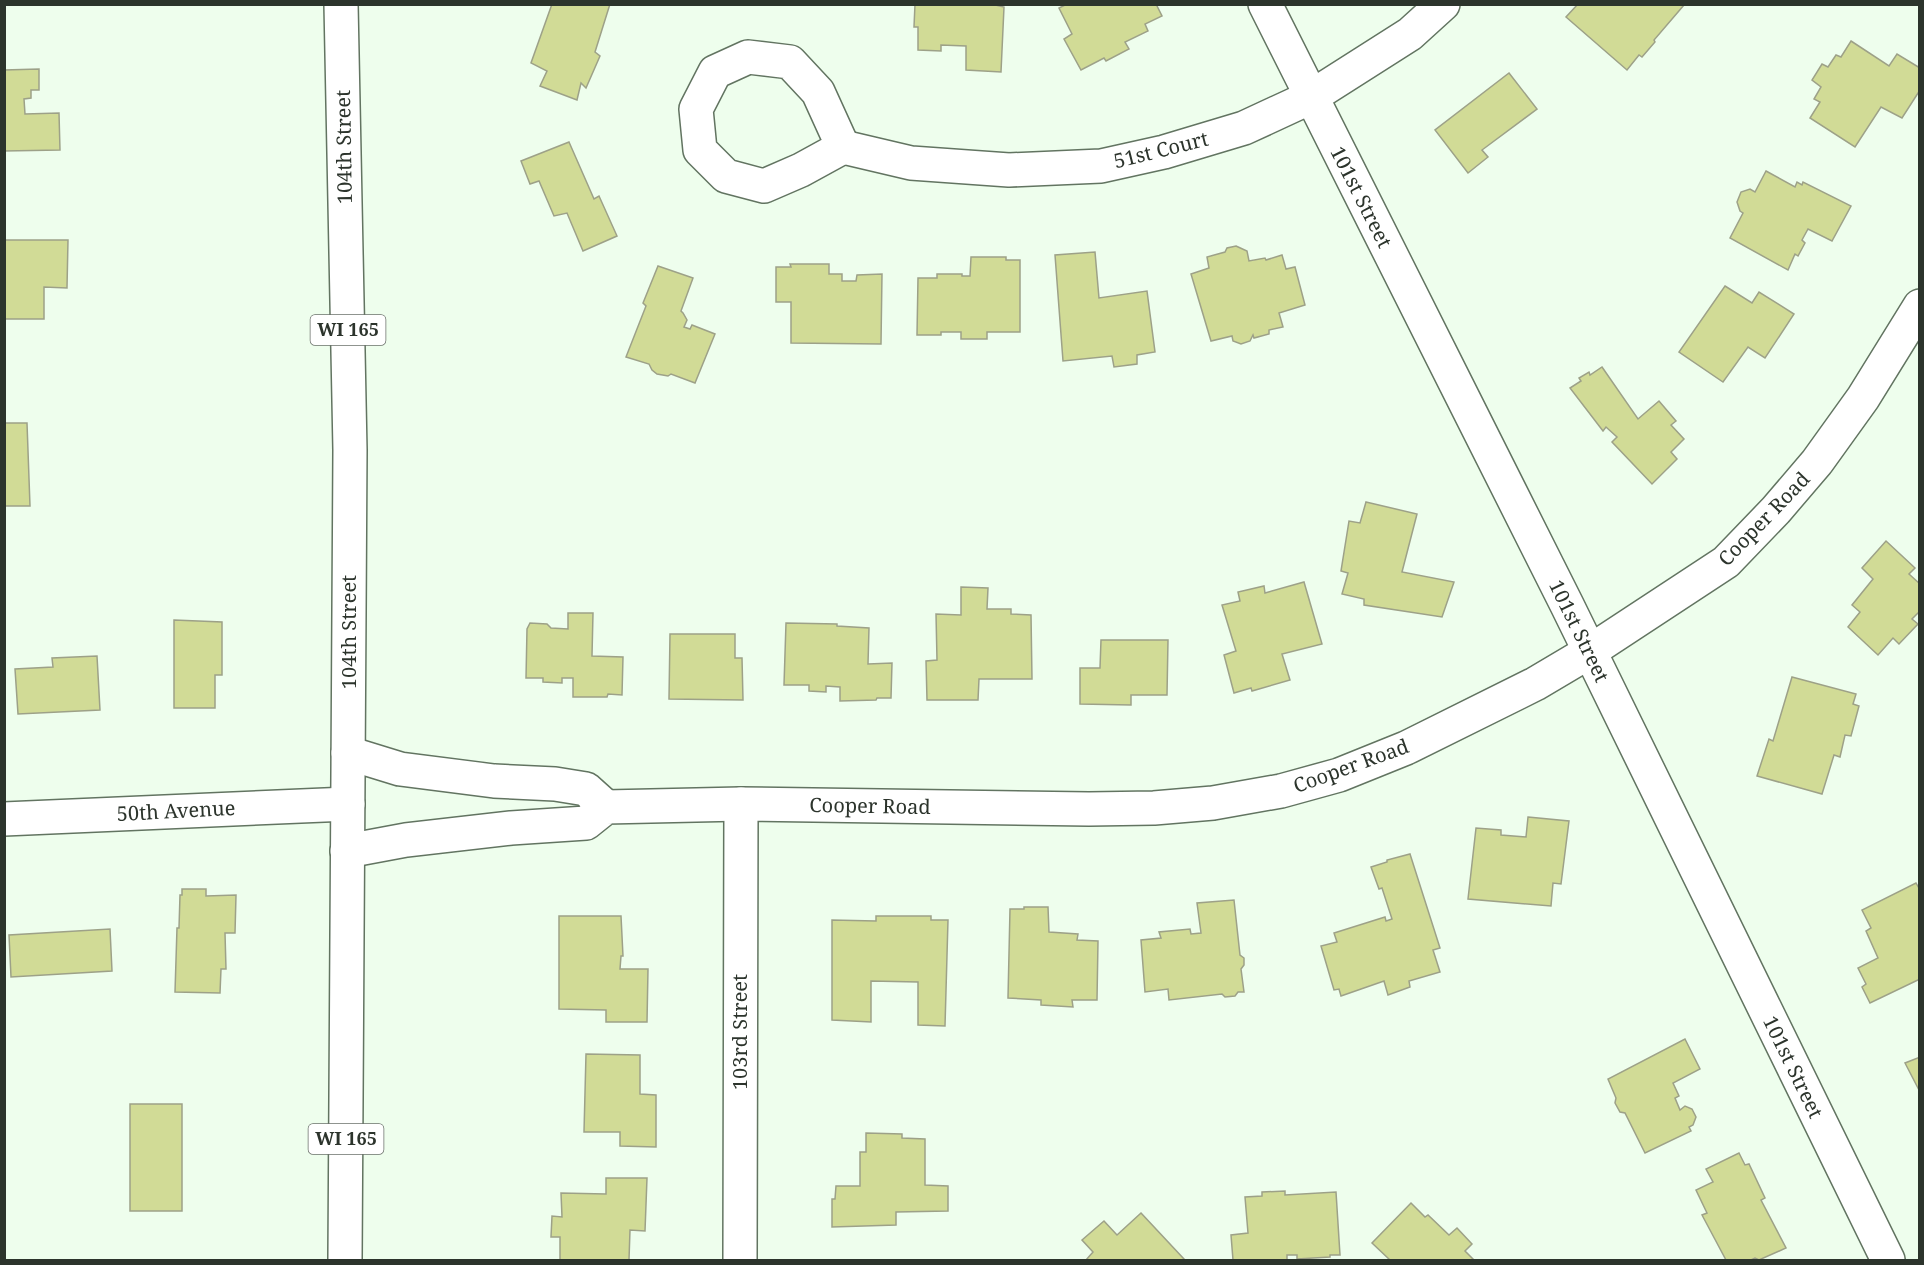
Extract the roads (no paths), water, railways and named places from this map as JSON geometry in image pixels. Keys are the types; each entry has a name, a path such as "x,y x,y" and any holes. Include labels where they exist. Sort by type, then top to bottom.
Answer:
{"street":[{"name":"104th Street","path":"341,4 350,450 345,1260"},
{"name":"101st Street","path":"1265,4 1589,652 1888,1260"},
{"name":"51st Court","path":"843,147 911,163 1009,170 1101,166 1164,152 1244,128 1311,98 1410,34 1443,4"},
{"path":"748,57 790,62 818,92 843,147 801,170 764,186 726,176 700,150 696,109 715,72 748,57"},
{"name":"Cooper Road","path":"606,807 741,804 1154,808 1213,803 1281,791 1339,775 1397,752 1535,684 1589,652 1726,562 1776,510 1817,462 1850,417 1920,306"},
{"path":"347,851 406,840 510,828 586,823 606,807 586,789 555,784 494,781 400,769 348,753"},
{"name":"50th Avenue","path":"4,819 348,804"},
{"name":"103rd Street","path":"740,1260 741,804"}]}
